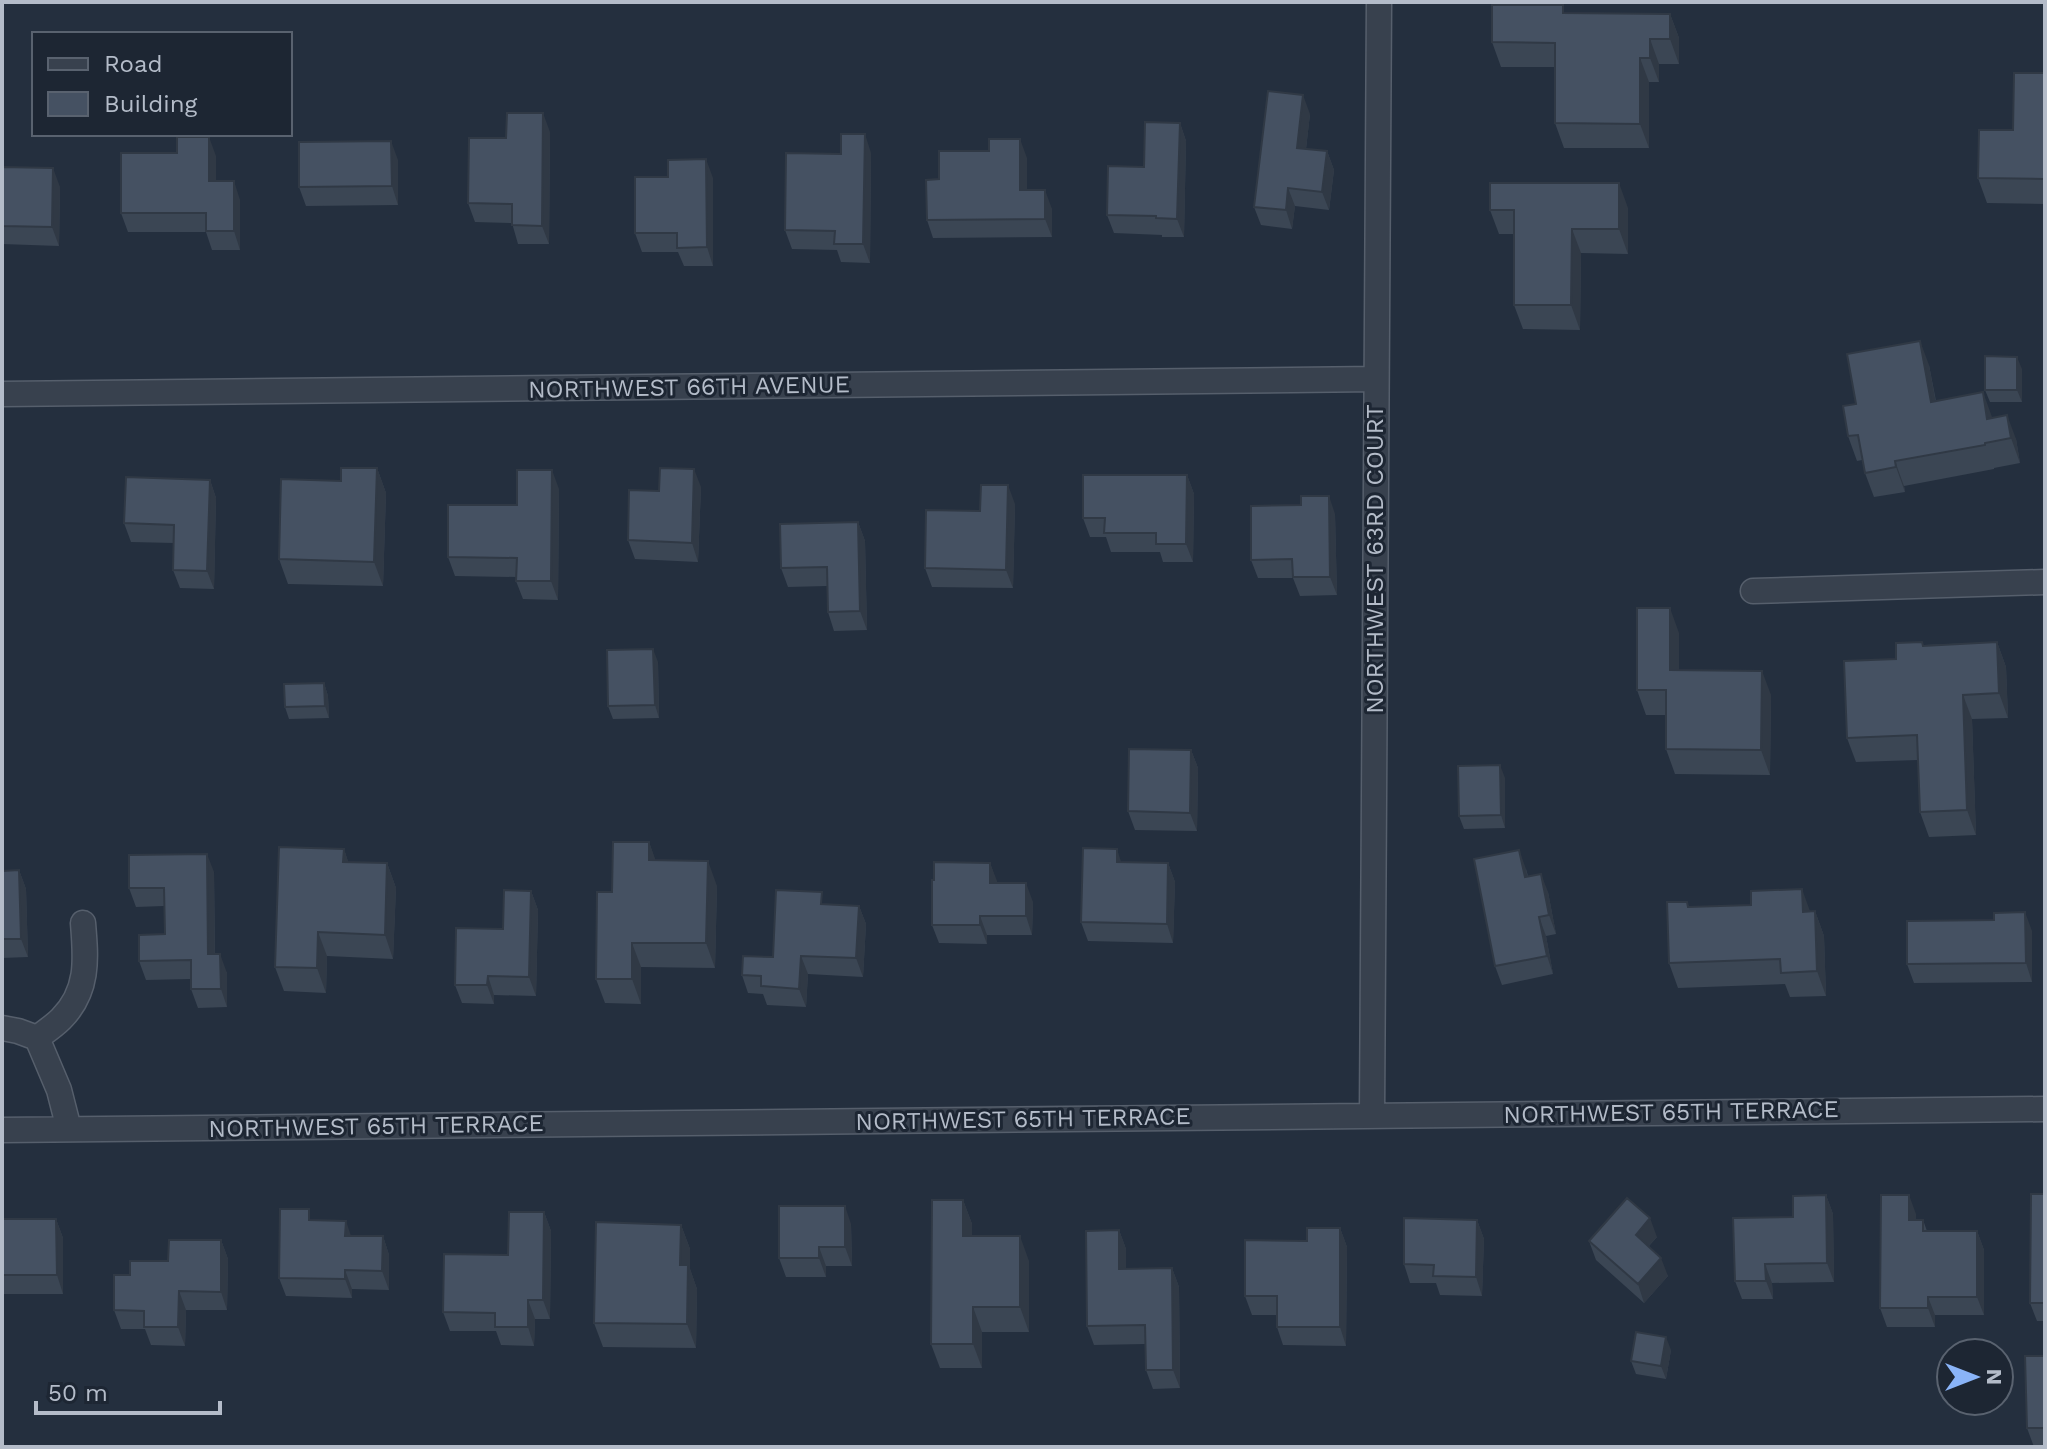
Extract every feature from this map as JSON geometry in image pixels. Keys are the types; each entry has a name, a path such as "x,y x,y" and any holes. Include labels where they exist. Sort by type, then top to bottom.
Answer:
{"street":[{"name":"NORTHWEST 63RD COURT","path":"1372,1115 1379,2"},
{"name":"NORTHWEST 66TH AVENUE","path":"2,394 1376,379"},
{"path":"1753,591 2045,582"},
{"path":"37,1038 62,1018 83,980 86,963 83,923"},
{"path":"2,1028 37,1038 59,1090 69,1129"},
{"name":"NORTHWEST 65TH TERRACE","path":"2,1130 2045,1109"}],"building":[{"path":"1492,5 1563,5 1563,13 1670,14 1670,39 1650,39 1650,58 1640,58 1640,124 1555,123 1555,43 1492,42"},
{"path":"2014,73 2045,73 2045,179 1978,178 1979,130 2013,130"},
{"path":"1268,91 1303,95 1297,148 1327,151 1322,192 1288,188 1286,210 1254,207"},
{"path":"507,113 543,113 542,226 512,225 512,204 468,203 469,138 506,138"},
{"path":"1145,122 1180,123 1177,219 1107,215 1108,166 1144,167"},
{"path":"841,134 865,134 863,244 834,244 835,231 785,230 786,153 841,154"},
{"path":"177,137 209,137 209,181 234,181 234,231 206,231 206,213 121,213 121,153 177,153"},
{"path":"989,139 1020,139 1020,190 1045,190 1045,219 927,220 926,180 939,179 939,151 989,151"},
{"path":"391,141 392,186 299,187 299,142"},
{"path":"706,159 707,247 677,248 677,233 635,233 635,177 668,177 668,160"},
{"path":"2,167 53,168 52,227 2,226"},
{"path":"1490,183 1619,183 1619,229 1572,229 1571,305 1514,305 1514,210 1490,210"},
{"path":"1920,341 1931,402 1983,392 1987,419 2007,415 2011,438 1895,461 1896,467 1865,473 1858,435 1848,436 1843,406 1856,404 1847,354"},
{"path":"1985,356 2017,357 2017,390 1985,390"},
{"path":"341,468 377,468 374,562 279,559 281,479 341,481"},
{"path":"660,468 694,469 692,543 628,540 629,490 659,491"},
{"path":"517,470 552,470 551,581 516,581 517,558 448,557 448,505 517,505"},
{"path":"1083,475 1187,475 1186,544 1156,544 1156,533 1104,533 1105,518 1083,518"},
{"path":"126,477 210,480 207,571 173,570 174,525 124,523"},
{"path":"981,485 1008,485 1006,570 925,568 926,510 980,511"},
{"path":"1301,496 1329,496 1330,577 1293,577 1292,559 1251,560 1251,506 1301,505"},
{"path":"858,522 860,611 828,612 827,567 781,568 780,524"},
{"path":"1637,608 1670,608 1670,670 1762,671 1761,750 1666,749 1666,690 1637,690"},
{"path":"1922,642 1923,646 1997,642 1999,693 1963,695 1967,810 1920,812 1917,735 1847,738 1844,661 1896,659 1896,643"},
{"path":"653,649 655,705 608,706 607,650"},
{"path":"324,683 325,706 285,707 284,684"},
{"path":"1129,749 1191,750 1190,813 1128,811"},
{"path":"1500,765 1501,815 1459,816 1458,766"},
{"path":"613,842 649,842 649,860 708,861 706,943 632,943 632,979 596,979 597,892 612,892"},
{"path":"279,847 344,849 343,862 387,863 385,935 318,932 317,968 275,967"},
{"path":"1083,848 1117,849 1117,862 1168,863 1167,924 1081,922"},
{"path":"1519,850 1525,877 1541,874 1549,915 1539,917 1547,956 1495,966 1474,859"},
{"path":"207,854 208,954 220,954 221,989 191,989 191,960 139,961 139,935 165,934 164,888 129,888 129,855"},
{"path":"934,862 990,863 990,883 1026,883 1026,916 980,916 980,925 932,925"},
{"path":"19,870 21,939 2,939 2,871"},
{"path":"1802,889 1803,912 1815,911 1817,971 1781,973 1780,959 1669,963 1667,902 1687,902 1688,907 1751,905 1751,891"},
{"path":"504,890 531,891 529,977 488,976 487,985 455,985 456,928 503,929"},
{"path":"776,890 822,892 821,904 859,906 856,958 801,956 799,989 761,986 761,976 742,975 743,956 773,957"},
{"path":"2025,912 2026,963 1907,964 1907,921 1994,920 1994,913"},
{"path":"2031,1194 2045,1194 2045,1303 2030,1303"},
{"path":"1826,1195 1827,1263 1765,1264 1766,1281 1735,1281 1733,1218 1793,1217 1793,1196"},
{"path":"1881,1195 1909,1195 1909,1220 1923,1220 1923,1231 1977,1231 1977,1297 1928,1297 1928,1308 1880,1308"},
{"path":"1627,1198 1650,1218 1636,1235 1661,1258 1638,1284 1589,1241"},
{"path":"932,1200 963,1200 963,1236 1020,1236 1020,1307 973,1307 973,1344 931,1344"},
{"path":"779,1206 845,1206 845,1247 819,1247 819,1258 779,1258"},
{"path":"280,1209 309,1209 309,1220 346,1221 345,1236 383,1236 382,1271 345,1270 345,1279 279,1278"},
{"path":"509,1212 544,1212 543,1300 528,1300 528,1327 495,1327 495,1313 443,1312 444,1254 508,1255"},
{"path":"1404,1218 1477,1220 1476,1277 1433,1276 1434,1265 1404,1264"},
{"path":"2,1219 56,1219 57,1275 2,1275"},
{"path":"596,1222 681,1225 680,1265 688,1265 687,1324 594,1323"},
{"path":"1307,1228 1340,1228 1340,1327 1277,1327 1277,1296 1245,1296 1245,1240 1307,1241"},
{"path":"1119,1230 1119,1269 1172,1268 1173,1370 1146,1370 1145,1325 1087,1326 1086,1231"},
{"path":"169,1240 221,1240 221,1292 179,1291 178,1327 144,1327 144,1311 114,1310 114,1275 130,1275 130,1261 168,1261"},
{"path":"1636,1332 1666,1337 1661,1366 1631,1361"},
{"path":"2025,1356 2045,1356 2045,1428 2027,1428"}]}
